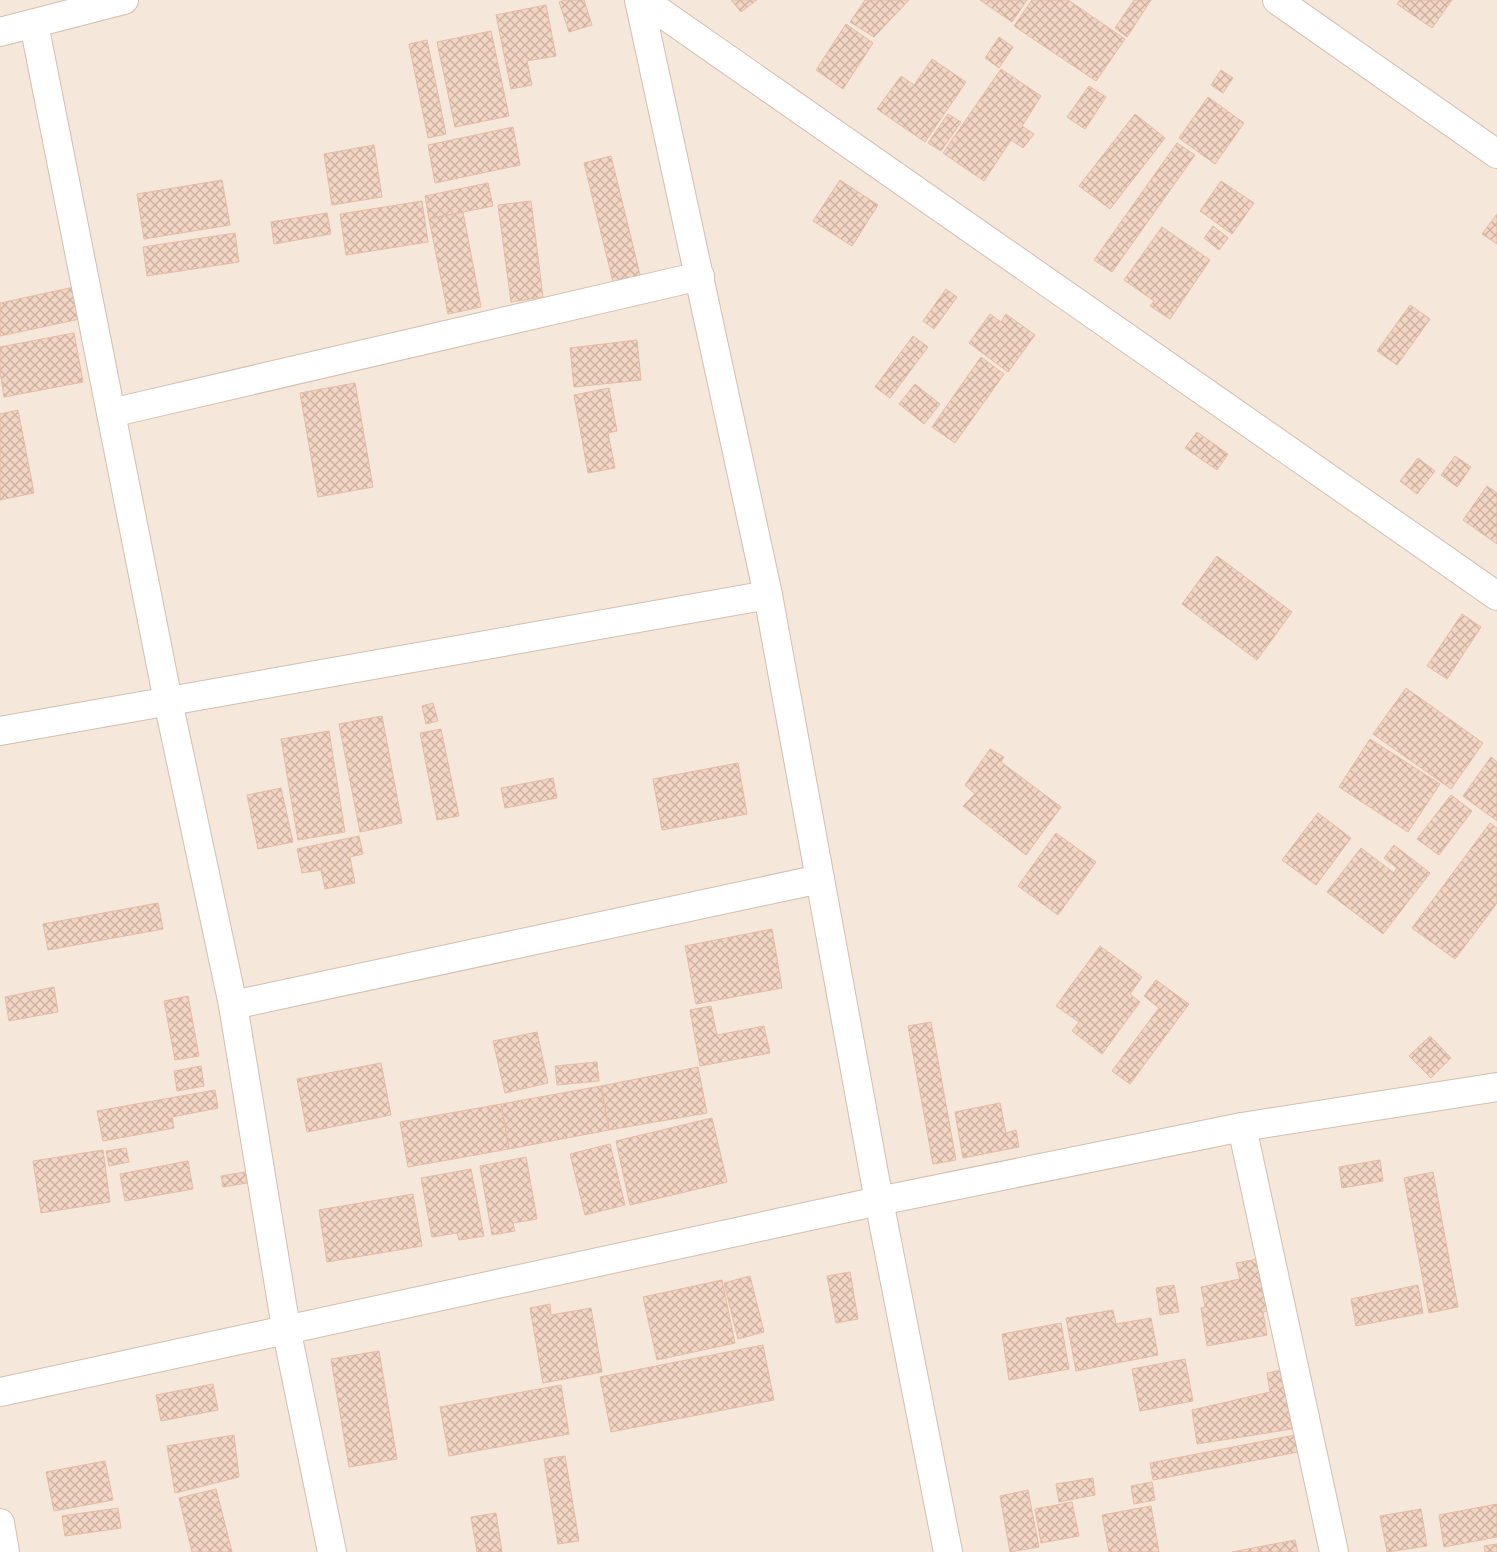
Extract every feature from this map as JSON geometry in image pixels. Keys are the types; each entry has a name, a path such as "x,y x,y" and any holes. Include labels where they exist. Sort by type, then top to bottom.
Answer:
{"street":[{"path":"0,32 124,0"},
{"path":"639,0 768,595 879,1201 948,1552"},
{"path":"643,0 1497,596"},
{"path":"1277,0 1497,154"},
{"path":"34,24 168,701 233,1005 286,1328 332,1552"},
{"path":"111,413 700,276"},
{"path":"0,731 768,595"},
{"path":"233,1005 820,879"},
{"path":"0,1392 286,1328 879,1201 1242,1127 1497,1087"},
{"path":"1242,1127 1334,1552"},
{"path":"0,1523 6,1552"}],"shaded area":[{"path":"0,0 1497,0 1497,1552 0,1552"}],"building":[{"path":"565,0 584,0 592,25 569,32 559,2"},
{"path":"731,0 757,0 741,12"},
{"path":"865,0 909,0 874,37 850,22"},
{"path":"980,0 1027,0 1012,22"},
{"path":"1032,0 1068,0 1125,39 1096,81 1014,26"},
{"path":"1134,0 1151,0 1127,37 1115,28"},
{"path":"1400,0 1452,0 1432,28 1397,4"},
{"path":"546,5 556,56 527,61 532,85 511,89 496,15"},
{"path":"846,24 873,43 843,89 816,70"},
{"path":"491,31 509,116 455,127 437,42"},
{"path":"999,37 1013,47 999,68 985,58"},
{"path":"427,40 446,134 428,138 409,44"},
{"path":"932,59 966,82 925,142 877,109 901,76 914,85"},
{"path":"1001,69 1041,96 1022,126 1034,134 1023,148 1011,140 984,181 943,153"},
{"path":"1221,70 1233,78 1223,93 1211,85"},
{"path":"1089,86 1106,97 1085,129 1067,117"},
{"path":"1208,97 1244,123 1215,164 1179,138"},
{"path":"948,114 961,122 941,151 928,143"},
{"path":"1135,114 1165,138 1110,209 1079,186"},
{"path":"513,127 520,165 435,183 428,145"},
{"path":"1177,143 1195,155 1112,272 1094,260"},
{"path":"374,145 382,197 332,205 324,154"},
{"path":"611,156 641,279 614,286 584,163"},
{"path":"222,180 230,225 144,239 137,194"},
{"path":"840,180 878,205 852,246 813,221"},
{"path":"1221,181 1254,203 1232,234 1200,211"},
{"path":"488,183 493,206 429,219 425,196"},
{"path":"422,201 428,242 346,255 340,214"},
{"path":"531,201 543,297 511,302 498,205"},
{"path":"463,212 481,307 448,314 429,219"},
{"path":"327,213 331,234 274,244 271,222"},
{"path":"1497,214 1497,244 1482,234"},
{"path":"1213,226 1228,238 1219,250 1204,238"},
{"path":"1162,227 1210,260 1170,319 1150,306 1154,301 1124,280"},
{"path":"235,233 239,262 147,276 143,247"},
{"path":"74,287 80,319 0,336 0,303"},
{"path":"946,289 957,297 934,329 923,321"},
{"path":"1410,305 1430,319 1397,365 1377,351"},
{"path":"990,314 1001,322 1006,314 1035,335 1008,372 969,343"},
{"path":"74,333 83,382 4,397 0,372 0,347"},
{"path":"913,336 928,347 890,398 875,387"},
{"path":"637,340 641,380 574,387 570,348"},
{"path":"981,357 1004,374 955,443 932,427"},
{"path":"355,383 373,487 318,497 300,393"},
{"path":"915,384 940,404 924,424 899,404"},
{"path":"609,388 617,431 608,433 615,468 588,473 574,395"},
{"path":"18,410 34,493 0,500 0,414"},
{"path":"1197,432 1228,454 1217,470 1185,448"},
{"path":"1455,456 1471,467 1457,487 1441,475"},
{"path":"1418,458 1435,471 1417,494 1400,481"},
{"path":"1487,486 1497,493 1497,544 1463,520"},
{"path":"1217,556 1292,612 1257,660 1182,604"},
{"path":"1462,614 1481,627 1447,679 1427,666"},
{"path":"1406,688 1483,743 1451,789 1373,734"},
{"path":"433,703 438,721 426,724 422,706"},
{"path":"382,716 402,823 360,832 339,724"},
{"path":"441,729 459,816 437,820 420,733"},
{"path":"329,731 345,832 298,840 281,739"},
{"path":"1370,739 1440,784 1408,832 1339,787"},
{"path":"990,749 1004,757 1001,762 1061,807 1026,855 963,806 975,794 965,785"},
{"path":"1491,757 1497,762 1497,821 1463,796"},
{"path":"738,763 747,814 662,830 653,779"},
{"path":"553,778 557,798 505,808 501,788"},
{"path":"281,788 293,842 258,849 247,795"},
{"path":"1451,795 1472,811 1439,855 1417,839"},
{"path":"1318,813 1351,838 1316,885 1282,860"},
{"path":"1490,823 1497,828 1497,903 1455,959 1412,928"},
{"path":"1056,833 1096,862 1058,915 1018,886"},
{"path":"359,836 363,854 350,857 355,883 325,889 321,870 302,873 297,849"},
{"path":"1394,845 1430,873 1383,934 1327,892 1361,848 1394,873 1397,868 1384,858"},
{"path":"158,903 163,929 48,950 43,924"},
{"path":"772,929 782,988 696,1004 685,946"},
{"path":"1100,946 1142,977 1130,994 1140,1002 1102,1054 1072,1031 1079,1022 1056,1006"},
{"path":"1156,980 1189,1004 1130,1084 1112,1071 1159,1008 1144,996"},
{"path":"54,987 58,1012 9,1021 5,997"},
{"path":"188,996 199,1056 175,1060 164,1001"},
{"path":"711,1006 717,1035 764,1026 770,1053 700,1066 690,1010"},
{"path":"931,1022 956,1160 933,1164 908,1026"},
{"path":"537,1032 548,1083 505,1093 493,1041"},
{"path":"1430,1036 1451,1058 1431,1078 1409,1056"},
{"path":"597,1062 599,1081 557,1085 555,1066"},
{"path":"381,1063 391,1115 307,1132 297,1079"},
{"path":"201,1066 204,1086 177,1091 174,1071"},
{"path":"698,1067 707,1113 609,1130 601,1086"},
{"path":"601,1086 609,1130 509,1149 501,1104"},
{"path":"215,1090 218,1108 172,1117 174,1128 103,1141 97,1111"},
{"path":"1000,1103 1006,1133 1016,1130 1019,1147 963,1158 955,1112"},
{"path":"501,1104 509,1149 408,1167 400,1122"},
{"path":"712,1118 727,1182 630,1205 616,1141"},
{"path":"610,1144 625,1205 585,1215 570,1154"},
{"path":"126,1148 129,1162 109,1166 106,1151"},
{"path":"103,1150 110,1202 41,1213 33,1161"},
{"path":"526,1157 537,1219 513,1223 515,1231 492,1235 480,1166"},
{"path":"1380,1160 1383,1181 1342,1188 1339,1167"},
{"path":"188,1161 193,1189 125,1201 120,1174"},
{"path":"471,1169 484,1236 459,1240 457,1233 432,1237 421,1178"},
{"path":"245,1172 247,1183 223,1187 221,1176"},
{"path":"1433,1172 1458,1307 1429,1313 1404,1178"},
{"path":"413,1194 422,1246 327,1262 319,1210"},
{"path":"1263,1258 1262,1282 1267,1311 1263,1312 1267,1335 1207,1346 1201,1308 1205,1307 1201,1287 1240,1279 1236,1263"},
{"path":"850,1272 858,1319 836,1323 827,1276"},
{"path":"750,1276 764,1332 738,1339 724,1283"},
{"path":"722,1280 735,1343 657,1360 643,1297"},
{"path":"1174,1285 1179,1312 1160,1315 1156,1288"},
{"path":"1418,1285 1423,1313 1356,1326 1351,1299"},
{"path":"550,1304 551,1315 591,1308 602,1372 543,1383 530,1308"},
{"path":"1113,1310 1116,1324 1151,1318 1158,1355 1076,1371 1066,1318"},
{"path":"1061,1323 1069,1369 1009,1380 1002,1334"},
{"path":"763,1345 774,1400 611,1432 600,1377"},
{"path":"379,1351 397,1459 349,1467 331,1359"},
{"path":"1185,1359 1193,1401 1140,1411 1132,1369"},
{"path":"1282,1370 1292,1429 1197,1444 1192,1410 1270,1392 1267,1373"},
{"path":"213,1384 218,1410 161,1421 156,1395"},
{"path":"561,1385 569,1434 449,1456 440,1407"},
{"path":"234,1435 239,1477 175,1493 167,1446"},
{"path":"1295,1435 1298,1452 1153,1480 1150,1463"},
{"path":"565,1456 579,1541 558,1544 544,1459"},
{"path":"105,1461 113,1500 54,1511 46,1472"},
{"path":"1093,1478 1095,1495 1059,1502 1056,1484"},
{"path":"1152,1482 1155,1500 1134,1504 1131,1486"},
{"path":"216,1489 232,1552 192,1552 179,1498"},
{"path":"1028,1490 1039,1547 1010,1552 1000,1496"},
{"path":"1072,1502 1079,1536 1041,1543 1035,1509"},
{"path":"1497,1504 1497,1537 1444,1547 1439,1515"},
{"path":"1151,1506 1159,1552 1109,1552 1102,1515"},
{"path":"118,1508 121,1528 65,1536 62,1516"},
{"path":"1421,1509 1427,1546 1387,1552 1380,1516"},
{"path":"496,1513 502,1552 477,1552 471,1517"},
{"path":"1295,1540 1298,1552 1232,1552"},
{"path":"1497,1544 1497,1552 1485,1552 1484,1546"}]}
